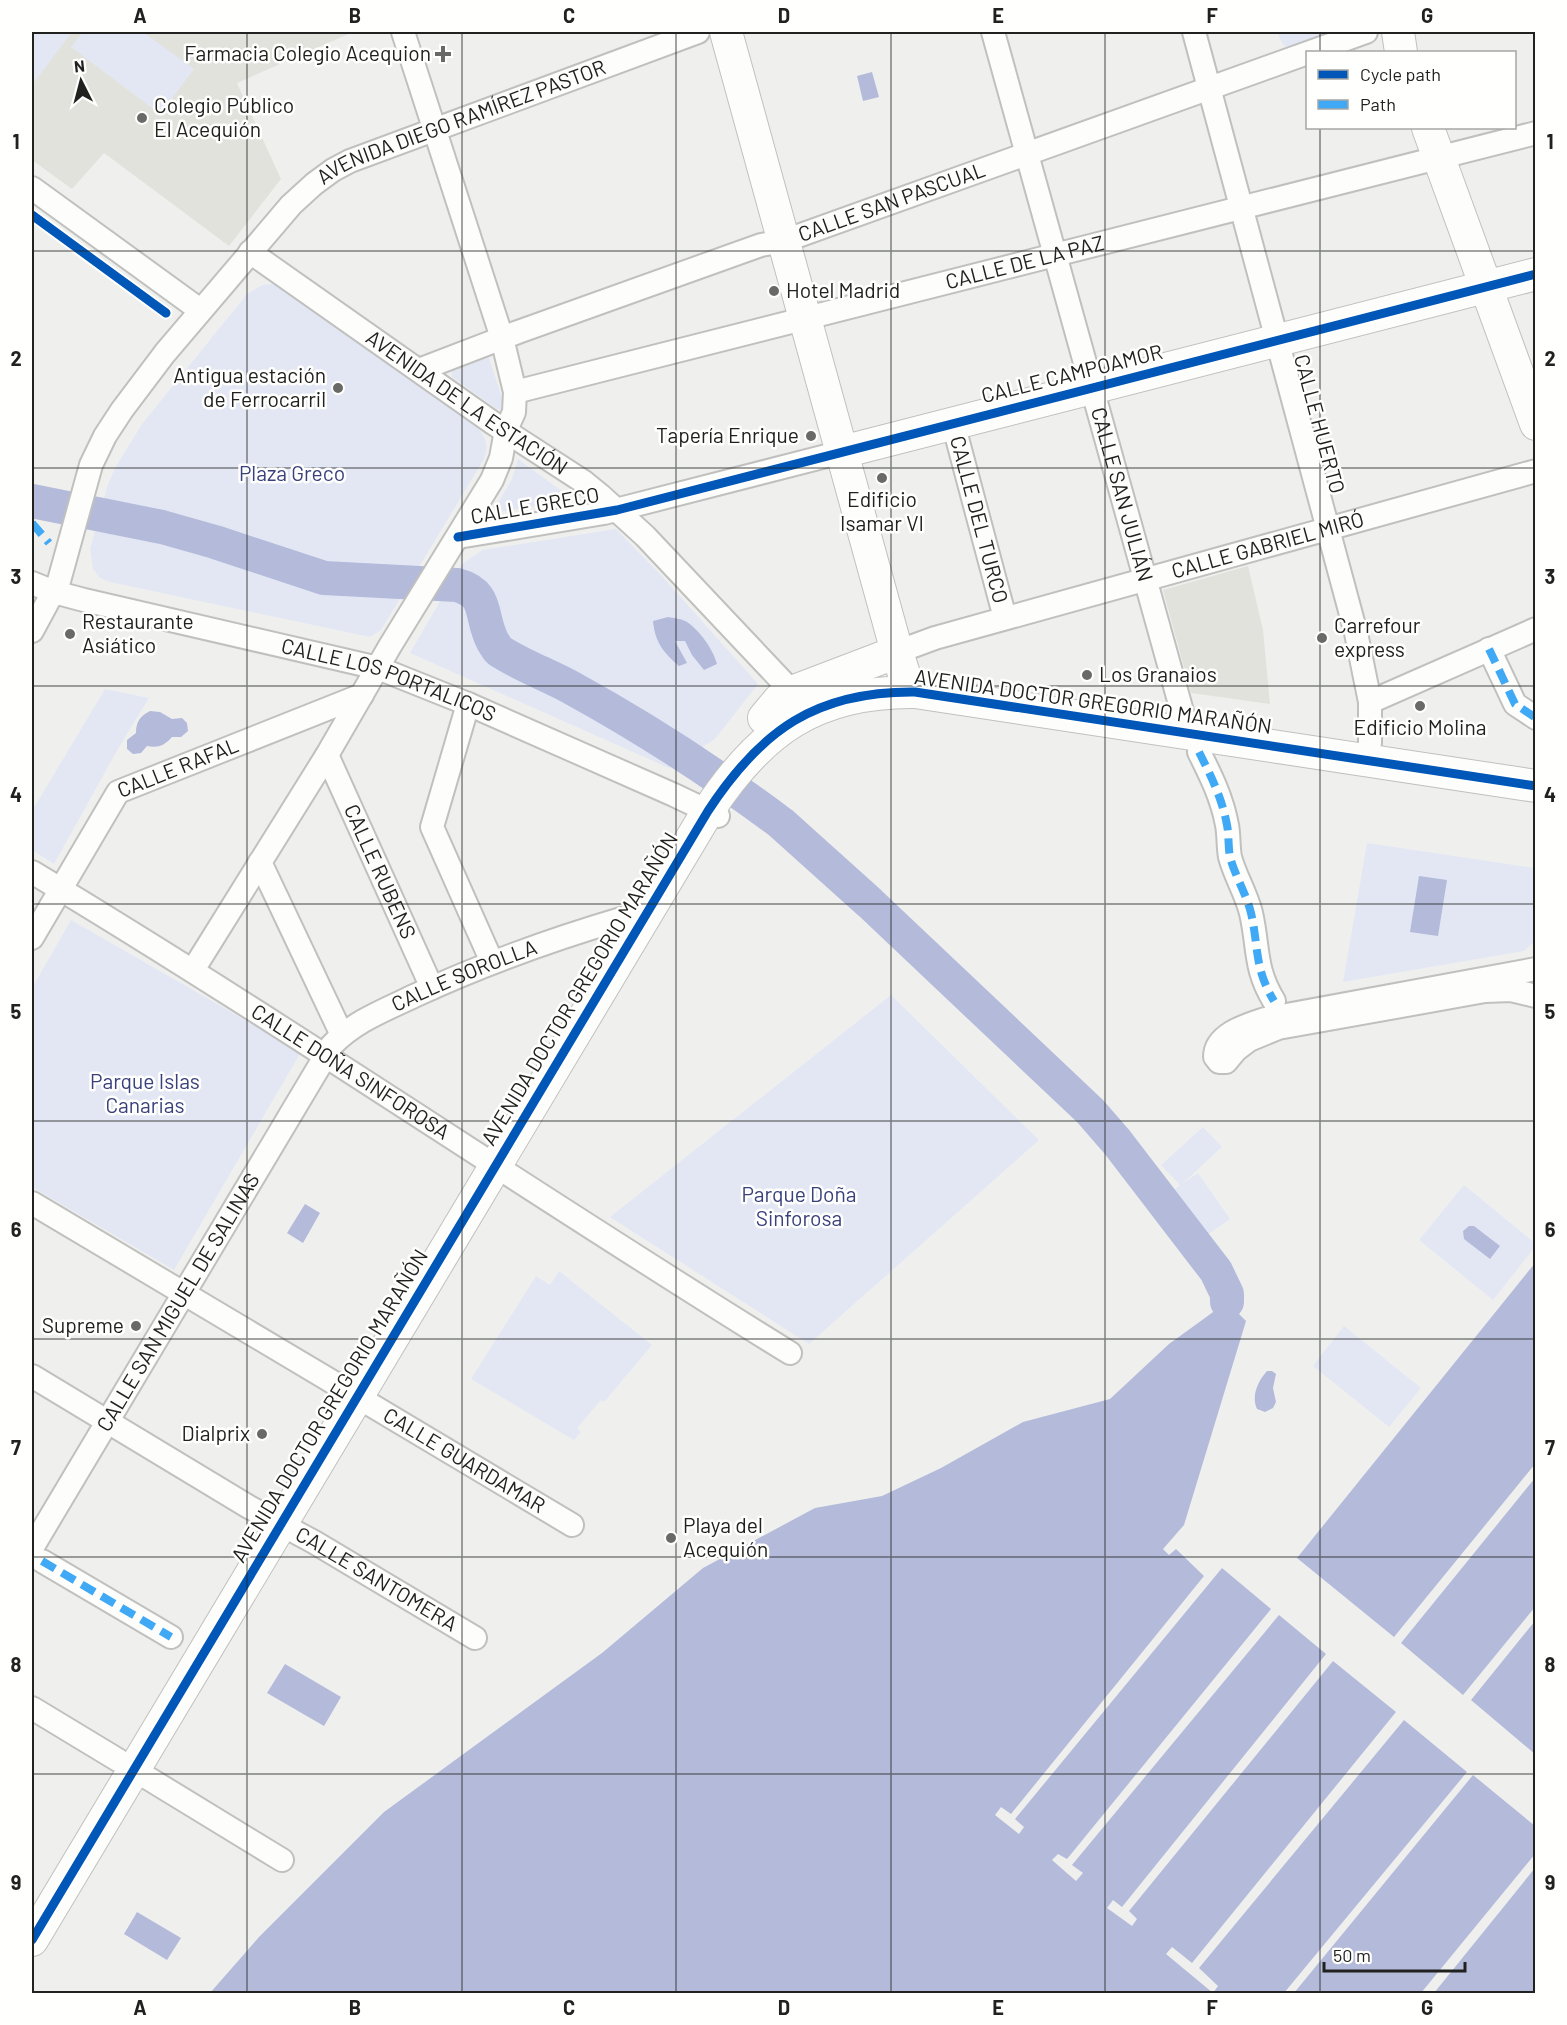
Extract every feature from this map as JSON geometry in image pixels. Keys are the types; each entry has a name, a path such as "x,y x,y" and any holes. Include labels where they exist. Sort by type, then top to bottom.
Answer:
{"street":[{"path":"193,970 327,754 496,473 506,430 514,412 515,392 502,338 403,32"},
{"name":"AVENIDA DIEGO RAMÍREZ PASTOR","path":"250,252 291,205 333,170 350,161 698,32"},
{"path":"726,32 842,452 906,673"},
{"name":"CALLE SAN JULIÁN","path":"993,32 1183,715"},
{"name":"CALLE HUERTO","path":"1194,32 1356,633 1370,702 1371,743"},
{"name":"CALLE SAN PASCUAL","path":"1313,51 1366,32"},
{"path":"1398,32 1401,51"},
{"name":"CALLE SAN PASCUAL","path":"419,370 761,245 784,241 1306,54"},
{"path":"1428,129 1484,287 1536,424"},
{"name":"CALLE DE LA PAZ","path":"515,392 1536,132"},
{"path":"32,188 200,310"},
{"path":"32,631 54,592 86,481 98,449 116,419 165,352 250,252"},
{"name":"AVENIDA DE LA ESTACIÓN","path":"250,252 584,482 645,536 794,694"},
{"name":"CALLE CAMPOAMOR","path":"617,510 1536,274"},
{"name":"CALLE DEL TURCO","path":"953,423 1005,618"},
{"name":"CALLE GABRIEL MIRÓ","path":"906,673 934,638 1536,471"},
{"name":"CALLE GRECO","path":"456,541 617,510"},
{"name":"CALLE LOS PORTALICOS","path":"32,583 54,592 378,668 706,805"},
{"path":"1370,702 1536,629"},
{"path":"1489,649 1515,704 1536,718"},
{"name":"AVENIDA DOCTOR GREGORIO MARAÑÓN","path":"755,735 794,721 837,701 875,693 906,673 1536,786"},
{"name":"AVENIDA DOCTOR GREGORIO MARAÑÓN","path":"488,1160 621,920 755,735 794,694 854,678 906,673 1536,769"},
{"name":"CALLE RAFAL","path":"32,938 118,792 362,696"},
{"path":"468,704 432,827 492,962"},
{"path":"1199,752 1219,792 1224,808 1230,858 1245,891 1251,914 1259,970 1264,985 1274,1001"},
{"name":"CALLE RUBENS","path":"327,754 432,988"},
{"name":"AVENIDA DOCTOR GREGORIO MARAÑÓN","path":"32,1941 126,1765 488,1160 706,805"},
{"path":"260,862 342,1035"},
{"name":"CALLE DOÑA SINFOROSA","path":"32,872 193,970 790,1353"},
{"name":"CALLE SOROLLA","path":"324,1056 342,1035 359,1022 432,988 492,962 556,939 621,920"},
{"path":"1536,969 1265,1019 1245,1025 1227,1036 1217,1046 1215,1057 1219,1062 1226,1062 1242,1045 1278,1028 1485,991 1511,990 1536,996"},
{"name":"CALLE SAN MIGUEL DE SALINAS","path":"37,1554 107,1421 324,1056"},
{"name":"CALLE GUARDAMAR","path":"32,1203 572,1525"},
{"name":"CALLE SANTOMERA","path":"32,1376 475,1638"},
{"path":"37,1554 171,1637"},
{"path":"32,1708 282,1860"},
{"name":"AVENIDA DOCTOR GREGORIO MARAÑÓN","path":"32,1905 126,1765"}],"shaded area":[{"name":"Colegio Público El Acequión","path":"32,32 353,32 237,83 281,179 229,246 104,153 72,189 32,160"},
{"path":"1248,566 1263,630 1270,704 1191,693 1163,590"}],"green space":[{"path":"32,32 72,32 32,85"},
{"path":"83,32 143,32 194,69 160,114 71,47"},
{"path":"1277,32 1331,32 1287,47 1283,45"},
{"name":"Plaza Greco","path":"273,284 475,426 486,441 484,459 381,630 370,637 110,582 100,578 93,569 90,549 107,487 115,468 142,424 247,294 262,285"},
{"path":"484,355 489,358 504,404 501,410 452,377 451,369"},
{"path":"518,459 574,500 492,513 512,479"},
{"path":"616,529 659,573 758,684 715,739 669,768 410,653 461,565 482,550"},
{"path":"105,689 149,698 54,864 32,850 32,811"},
{"path":"1367,843 1535,868 1535,941 1524,951 1343,982"},
{"name":"Parque Islas Canarias","path":"71,920 301,1052 174,1270 32,1187 32,988"},
{"name":"Parque Doña Sinforosa","path":"891,995 1039,1140 809,1344 610,1217"},
{"path":"1203,1127 1222,1147 1182,1184 1198,1173 1230,1219 1207,1235 1174,1190 1180,1185 1161,1165"},
{"path":"1464,1185 1535,1243 1535,1247 1493,1300 1419,1240"},
{"path":"559,1271 652,1345 604,1402 601,1400 577,1428 581,1432 574,1440 471,1379 536,1276 550,1285"},
{"path":"1344,1326 1421,1388 1389,1427 1313,1366"}],"water":[{"path":"872,72 879,97 863,101 857,76"},
{"path":"668,617 685,621 697,630 709,646 717,664 704,670 692,655 685,641 675,641 687,663 679,666 673,661 658,641 653,621"},
{"path":"150,711 160,712 172,719 182,718 187,723 188,731 181,737 172,737 161,746 147,746 141,753 133,754 127,749 127,740 136,733 141,717"},
{"path":"1419,876 1447,880 1438,936 1410,932"},
{"path":"305,1204 320,1213 303,1243 287,1233"},
{"path":"1469,1226 1474,1226 1500,1246 1490,1259 1464,1239 1463,1231"},
{"path":"1535,1263 1535,1464 1394,1637 1297,1558"},
{"path":"1227,1302 1246,1321 1184,1525 1163,1549 1169,1555 1176,1549 1204,1576 1011,1814 1001,1807 995,1815 1019,1834 1024,1827 1015,1819 1222,1568 1271,1609 1067,1859 1058,1854 1052,1860 1076,1881 1083,1873 1072,1865 1279,1615 1326,1654 1122,1907 1113,1900 1107,1908 1132,1926 1137,1919 1129,1911 1333,1661 1396,1712 1192,1963 1172,1947 1166,1954 1213,1993 210,1993 259,1937 384,1812 602,1653 703,1568 815,1508 882,1496 941,1468 1023,1422 1110,1399 1169,1344"},
{"path":"1267,1371 1276,1374 1273,1388 1276,1402 1273,1408 1265,1412 1257,1409 1255,1394 1258,1384"},
{"path":"1535,1478 1535,1607 1463,1695 1401,1643"},
{"path":"1535,1621 1535,1754 1471,1700"},
{"path":"285,1664 341,1697 324,1726 267,1693"},
{"path":"1404,1720 1467,1772 1284,1993 1213,1993 1218,1986 1199,1968"},
{"path":"1473,1775 1535,1826 1535,1854 1421,1993 1294,1993"},
{"path":"1535,1868 1535,1993 1434,1993"},
{"path":"137,1912 181,1938 167,1960 124,1934"}],"waterway":[{"path":"32,501 162,527 324,578 457,585 475,594 482,607 493,642 500,651 597,702 730,786 781,823 870,903 1090,1111 1117,1142 1216,1271 1227,1294 1227,1302"}],"marked path":[{"path":"32,523 49,543"},
{"path":"1489,649 1515,704 1536,718"},
{"path":"1199,752 1222,806 1228,829 1230,857 1249,906 1260,968 1274,1001"},
{"path":"42,1561 171,1637"}],"cycle path":[{"path":"32,215 166,313"},
{"path":"458,537 617,510 1536,274"},
{"path":"32,1940 708,811 749,758 771,737 794,721 820,708 848,699 915,692 1536,786"}],"place":[{"name":"Farmacia Colegio Acequion","path":"443,54"},
{"name":"Colegio Público El Acequión","path":"142,118"},
{"name":"Hotel Madrid","path":"774,291"},
{"name":"Antigua estación de Ferrocarril","path":"338,388"},
{"name":"Tapería Enrique","path":"811,436"},
{"name":"Edificio Isamar VI","path":"882,478"},
{"name":"Restaurante Asiático","path":"70,634"},
{"name":"Carrefour express","path":"1322,638"},
{"name":"Los Granaios","path":"1087,675"},
{"name":"Edificio Molina","path":"1420,706"},
{"name":"Supreme","path":"136,1326"},
{"name":"Dialprix","path":"262,1434"},
{"name":"Playa del Acequión","path":"671,1538"}]}
